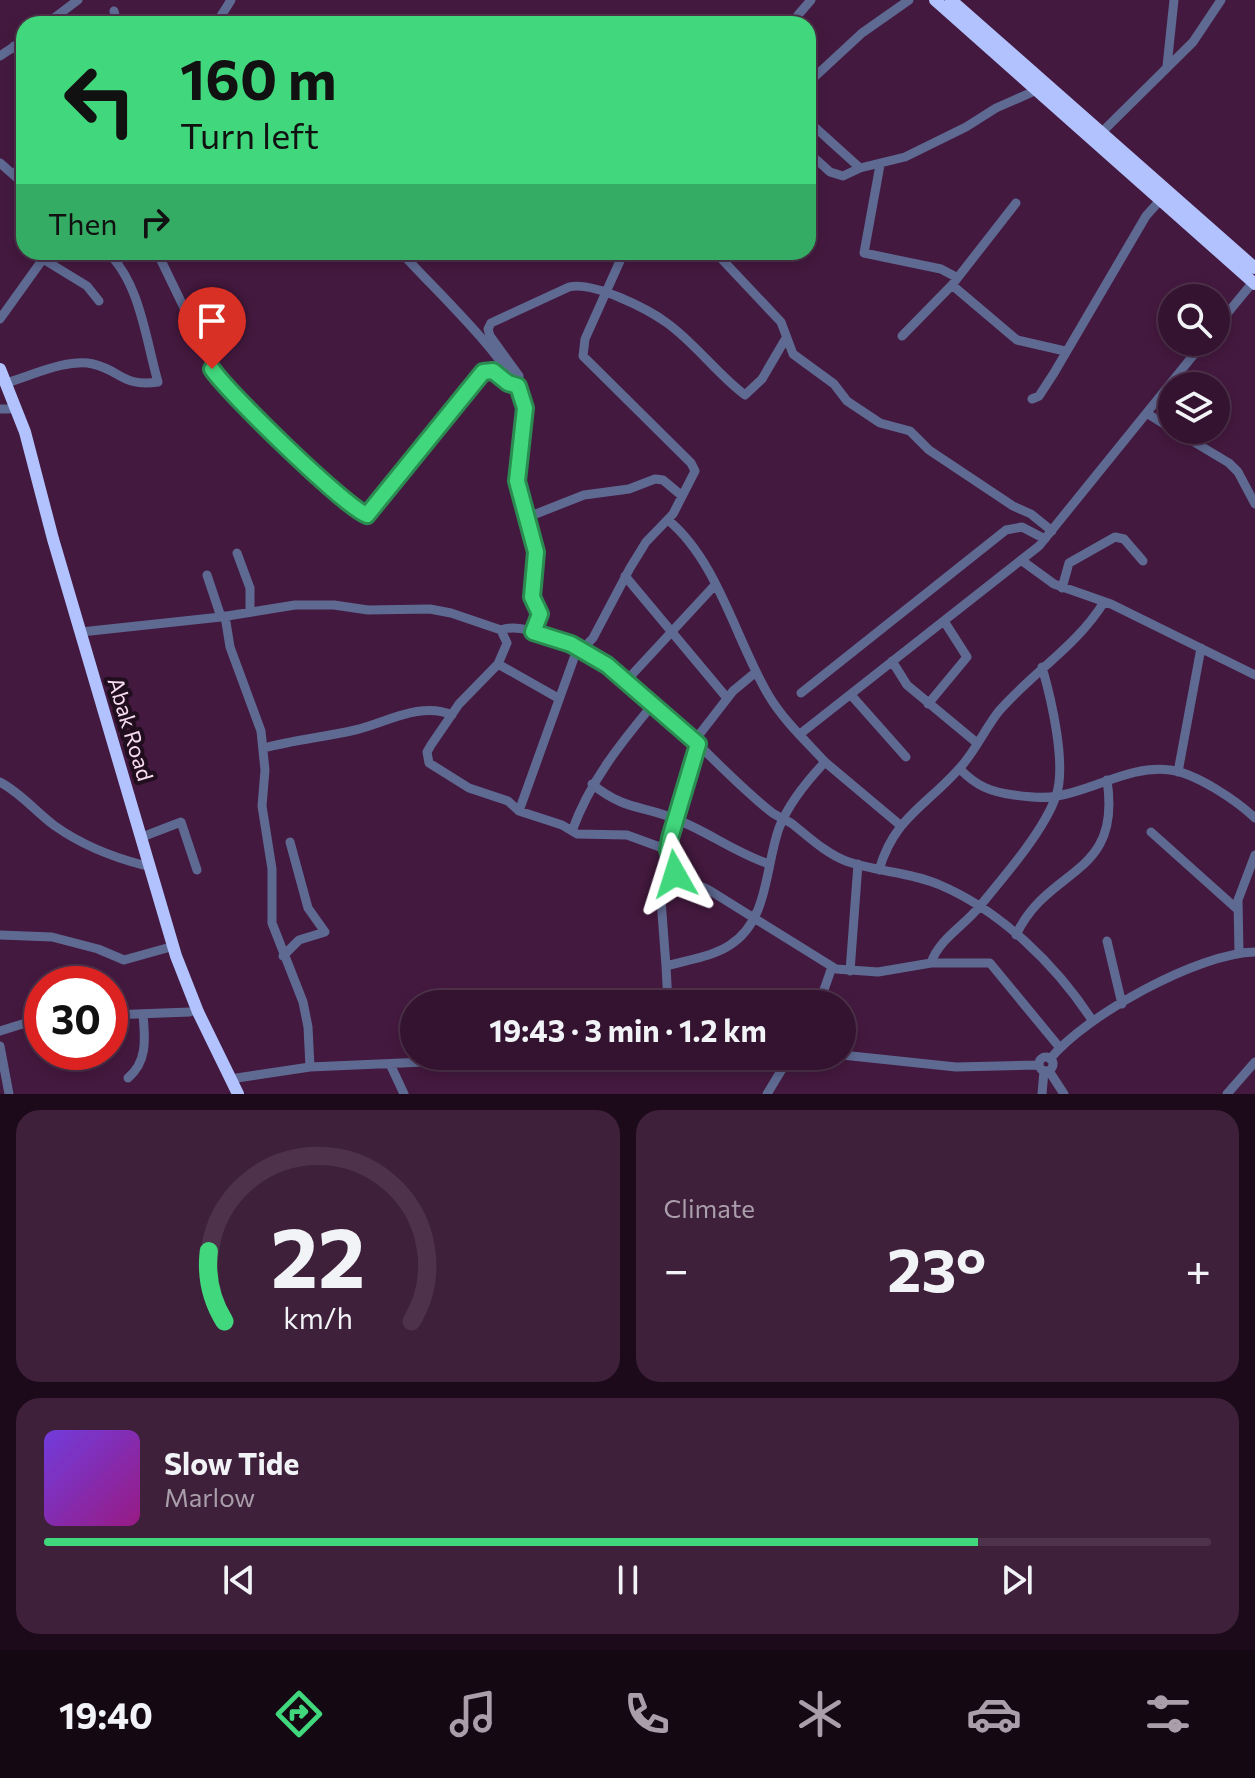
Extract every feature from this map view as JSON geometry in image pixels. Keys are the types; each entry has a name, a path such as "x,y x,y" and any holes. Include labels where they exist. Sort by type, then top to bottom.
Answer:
{"highway":[{"path":"935,0 1164,196 1254,278"},
{"path":"951,0 1101,133 1164,196"},
{"name":"Abak Road","path":"0,369 4,409 176,956 238,1094"},
{"name":"Abak Road","path":"3,385 25,432 167,948 190,1012 230,1094"}],"street":[{"path":"57,16 78,0"},
{"path":"798,15 811,0"},
{"path":"816,76 862,33 909,0"},
{"path":"1167,66 1174,0"},
{"path":"1101,133 1193,42 1221,0"},
{"path":"114,11 115,16"},
{"path":"0,56 14,46 16,49"},
{"path":"816,158 839,176 880,165 905,157 966,127 996,108 1037,90"},
{"path":"816,128 860,168"},
{"path":"0,163 16,177"},
{"path":"880,165 864,253 941,269 1017,340 1065,351"},
{"path":"1032,399 1043,390 1146,216 1164,196"},
{"path":"902,336 954,281 1016,203"},
{"path":"0,319 42,260"},
{"path":"51,260 87,286 99,301"},
{"path":"3,385 62,366 90,364 134,384 158,382 132,295 116,260"},
{"path":"161,260 218,378 281,442 363,514 371,514 390,486 483,372 493,371 508,383 518,386"},
{"path":"408,260 489,349 518,386 525,408 517,481 536,552 532,597 540,614 533,632"},
{"path":"519,811 574,658 584,651 625,576 646,542 668,520 695,471 691,463 583,356 585,339 620,260"},
{"path":"723,260 781,322 798,359 827,379 847,401 880,423 910,431 929,450 1013,506 1031,514 1048,535"},
{"path":"1230,309 1254,278"},
{"path":"518,386 519,376 490,336 488,329 491,323 576,285 606,292 665,322 745,395 762,379 786,338"},
{"path":"800,734 1021,560 1048,535 1193,356"},
{"path":"1148,414 1158,420"},
{"path":"1198,444 1238,472 1255,504"},
{"path":"528,517 584,495 629,489 655,479 663,480 681,495"},
{"path":"668,520 691,542 770,698 825,762 900,825"},
{"path":"801,693 1006,530 1022,527 1048,535"},
{"path":"1062,588 1069,563 1115,537 1124,539 1143,561"},
{"path":"237,553 250,588 250,612"},
{"path":"1021,560 1040,576 1062,588 1104,602 1255,675"},
{"path":"207,575 249,694 264,748 262,806 272,869 270,910 283,956 306,1014 310,1067"},
{"path":"625,576 727,698"},
{"path":"627,680 715,585"},
{"path":"879,870 889,841 900,825 960,769 999,712 1042,667 1078,639 1104,602"},
{"path":"81,632 223,617 295,605 334,605 368,610 430,609 501,630 511,627 533,632 584,651 654,703 773,814 833,855 879,870 937,883 979,907 1016,935 1071,988 1092,1020"},
{"path":"928,704 967,657 944,621"},
{"path":"501,630 507,643 498,664 452,715 427,752 429,763 469,788 508,801 519,811 584,836 627,835 668,850"},
{"path":"1178,772 1201,648"},
{"path":"892,661 907,685 977,743"},
{"path":"498,664 558,698"},
{"path":"931,963 942,943 979,907 1033,838 1056,796 1058,756 1042,667"},
{"path":"675,874 668,850 697,742 727,698 743,680 756,672"},
{"path":"851,695 906,757"},
{"path":"572,831 592,784 654,703"},
{"path":"264,748 356,730 407,713 440,711 452,715"},
{"path":"666,966 722,950 739,938 763,898 769,864 784,819 825,762"},
{"path":"960,769 978,786 1017,796 1056,796 1140,772 1178,772 1213,788 1255,818"},
{"path":"1016,935 1034,906 1099,850 1110,814 1107,780"},
{"path":"0,782 54,826 102,852 143,865"},
{"path":"592,784 616,802 675,818 745,856 769,864"},
{"path":"139,838 181,822 197,870"},
{"path":"1151,832 1237,909"},
{"path":"283,956 299,940 325,932 308,908 290,842"},
{"path":"1239,953 1237,909 1255,855"},
{"path":"850,971 858,864"},
{"path":"675,874 692,880 832,967 850,971 903,969 931,963 990,963 1060,1048"},
{"path":"667,990 661,900 665,887 675,874"},
{"path":"0,935 52,937 98,949 124,960 167,948"},
{"path":"1107,941 1122,1004"},
{"path":"856,1056 956,1067 1044,1069 1052,1066 1050,1059 1092,1020 1194,965 1255,952"},
{"path":"824,990 832,967"},
{"path":"128,1014 190,1012"},
{"path":"128,1078 135,1072 147,1045 143,1014"},
{"path":"0,1031 24,1024"},
{"path":"0,1046 9,1094"},
{"path":"1227,1094 1255,1062"},
{"path":"390,1064 404,1094"},
{"path":"230,1079 310,1067 400,1064"},
{"path":"1042,1094 1044,1069"},
{"path":"1044,1069 1064,1094"},
{"path":"767,1094 782,1070"}],"route":[{"path":"212,369 281,442 349,503 367,515 371,514 390,486 483,372 493,371 508,383 518,386 525,408 517,481 534,539 536,552 532,597 540,614 533,632 580,648 607,665 698,744 670,838 668,850 675,874"}]}
